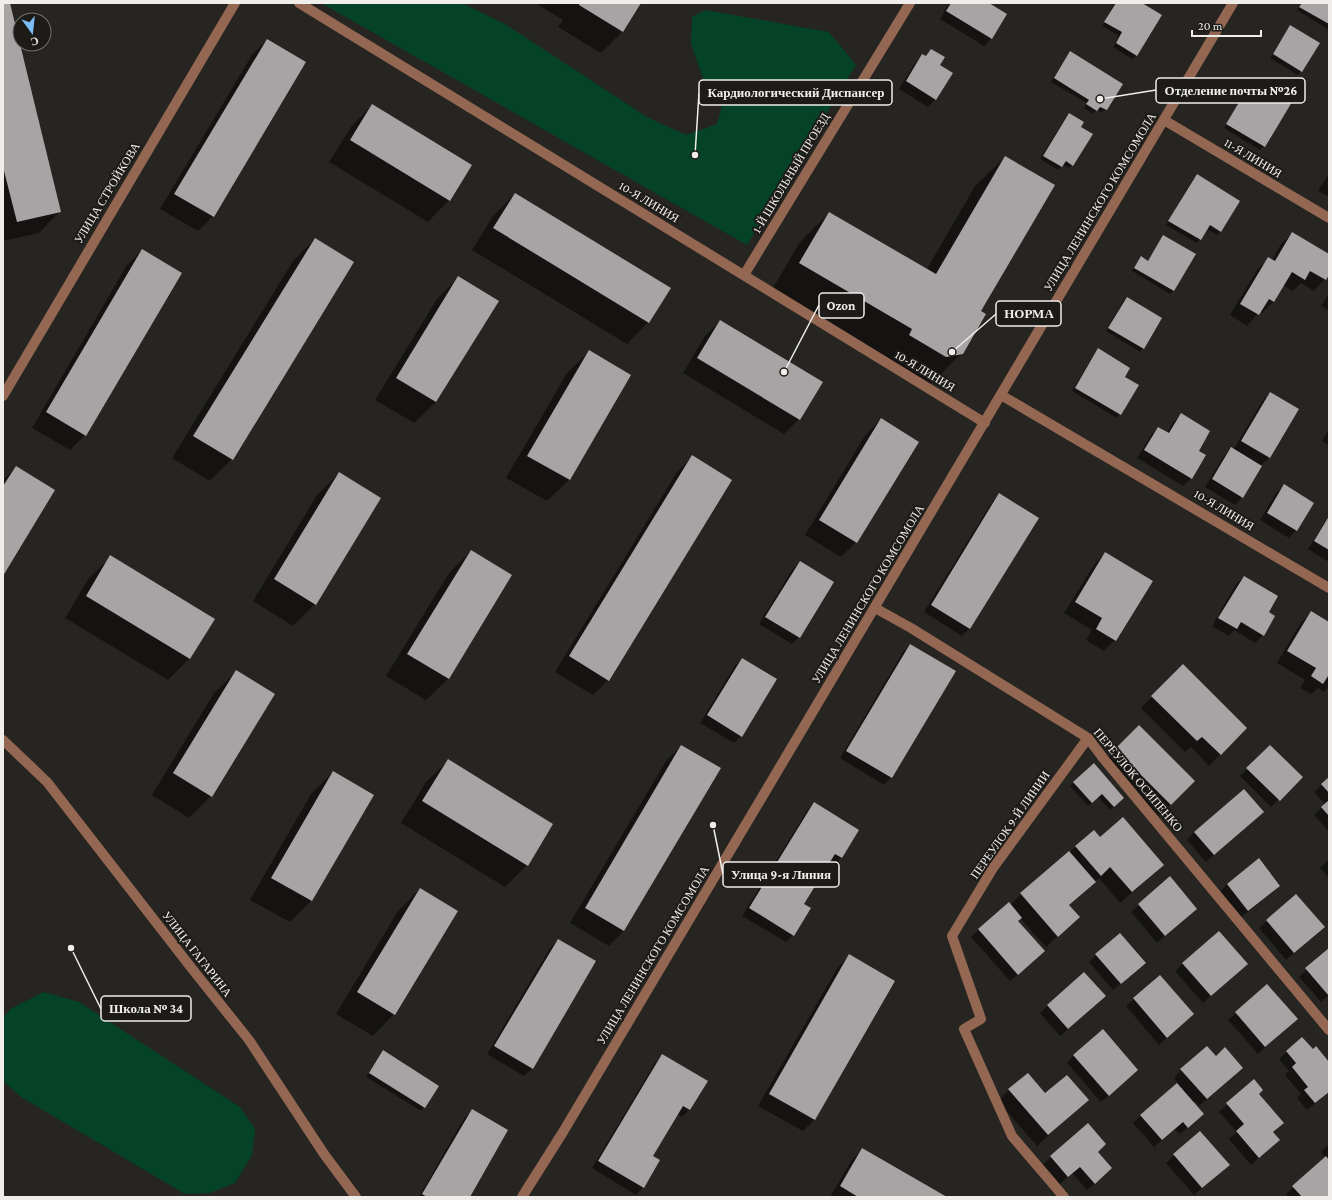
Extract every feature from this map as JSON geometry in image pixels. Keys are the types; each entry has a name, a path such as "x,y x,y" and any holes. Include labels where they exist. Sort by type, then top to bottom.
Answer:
{"street":[{"name":"УЛИЦА СТРОЙКОВА","path":"3,396 235,3"},
{"name":"10-Я ЛИНИЯ","path":"299,3 985,423"},
{"name":"1-Й ШКОЛЬНЫЙ ПРОЕЗД","path":"744,275 910,3"},
{"name":"УЛИЦА ЛЕНИНСКОГО КОМСОМОЛА","path":"522,1197 563,1132 1233,3"},
{"name":"11-Я ЛИНИЯ","path":"1164,120 1329,218"},
{"name":"10-Я ЛИНИЯ","path":"1001,395 1329,588"},
{"name":"ПЕРЕУЛОК ОСИПЕНКО","path":"875,608 911,628 1088,738 1329,1030"},
{"name":"ПЕРЕУЛОК 9-Й ЛИНИИ","path":"1064,1197 1012,1136 964,1029 981,1018 952,936 992,868 1088,738"},
{"name":"УЛИЦА ГАГАРИНА","path":"3,740 47,782 248,1040 324,1154 356,1197"}],"green space":[{"path":"321,3 462,3 505,24 647,117 686,135 717,124 723,102 704,81 691,44 692,17 705,10 829,32 856,65 747,245"},
{"path":"44,992 79,1002 240,1107 255,1129 252,1155 235,1183 210,1193 185,1194 21,1097 3,1081 3,1019 10,1009"}],"building":[{"path":"3,3 10,3 12,12 12,52 22,52 61,212 17,222 3,167"},
{"path":"580,3 641,3 623,32 579,5"},
{"path":"951,3 989,3 1007,14 992,39 946,11"},
{"path":"1116,3 1142,3 1162,15 1137,56 1116,43 1122,32 1104,22"},
{"path":"1302,3 1329,3 1329,24 1299,7"},
{"path":"1290,25 1320,43 1302,72 1273,54"},
{"path":"267,39 306,62 214,217 174,194"},
{"path":"931,49 945,57 940,65 953,73 936,100 906,81 922,54 926,56"},
{"path":"1070,51 1123,84 1107,110 1100,107 1097,111 1086,104 1089,100 1054,78"},
{"path":"1253,79 1292,102 1265,147 1226,124"},
{"path":"372,104 472,165 450,201 350,140"},
{"path":"1069,113 1084,122 1081,127 1093,134 1073,166 1066,161 1062,167 1043,156"},
{"path":"1005,156 1055,185 981,311 986,314 963,354 946,357 909,335 912,329 799,263 829,212 936,274"},
{"path":"1197,174 1240,201 1221,232 1210,225 1201,240 1168,221"},
{"path":"515,193 671,288 649,323 493,228"},
{"path":"1292,232 1329,254 1329,275 1326,280 1310,271 1305,280 1292,272 1274,302 1269,299 1259,315 1240,304 1268,257 1275,261"},
{"path":"1163,235 1196,254 1174,291 1134,268 1141,256 1148,261"},
{"path":"315,238 354,262 233,460 193,436"},
{"path":"142,249 182,273 86,436 46,412"},
{"path":"458,276 499,301 436,402 396,378"},
{"path":"1127,297 1162,318 1144,349 1108,328"},
{"path":"720,320 823,382 800,420 697,358"},
{"path":"1098,348 1130,368 1125,377 1139,385 1121,415 1075,388"},
{"path":"589,350 631,375 570,480 527,456"},
{"path":"1270,392 1299,409 1270,458 1241,441"},
{"path":"1181,413 1210,431 1199,451 1206,455 1192,479 1144,450 1158,427 1169,433"},
{"path":"881,418 919,442 857,543 819,520"},
{"path":"1231,447 1262,466 1243,498 1212,479"},
{"path":"692,455 732,480 609,681 569,656"},
{"path":"16,466 55,490 3,576 3,486"},
{"path":"339,472 381,498 316,605 274,579"},
{"path":"1284,484 1314,503 1297,531 1267,513"},
{"path":"999,493 1039,518 970,629 931,605"},
{"path":"1329,516 1329,550 1314,541"},
{"path":"471,550 512,575 449,679 407,654"},
{"path":"1105,552 1153,581 1116,641 1096,629 1102,618 1075,602"},
{"path":"110,555 215,619 190,659 86,596"},
{"path":"800,561 834,582 800,638 765,617"},
{"path":"1244,576 1278,596 1269,612 1275,616 1264,636 1241,622 1237,629 1218,618"},
{"path":"1311,611 1329,622 1329,676 1323,684 1311,676 1316,668 1287,651"},
{"path":"910,644 956,671 892,778 846,751"},
{"path":"742,658 777,679 742,737 707,715"},
{"path":"1183,664 1247,728 1221,755 1202,737 1197,741 1151,696"},
{"path":"236,670 275,694 212,797 173,773"},
{"path":"1139,725 1195,781 1171,805 1115,749"},
{"path":"681,745 721,768 624,931 585,908"},
{"path":"1270,745 1303,777 1280,801 1246,768"},
{"path":"448,759 553,824 528,866 422,801"},
{"path":"1094,763 1124,798 1114,807 1102,794 1092,803 1073,782"},
{"path":"333,771 374,795 312,901 271,878"},
{"path":"1329,777 1329,793 1321,784"},
{"path":"1244,789 1264,812 1214,855 1194,832"},
{"path":"1329,800 1329,816 1321,807"},
{"path":"814,802 859,830 842,858 835,854 804,904 811,908 794,936 749,908"},
{"path":"1123,817 1164,865 1132,892 1110,867 1101,876 1075,846 1094,830 1100,837"},
{"path":"1069,851 1096,882 1069,905 1080,917 1058,937 1020,893"},
{"path":"1259,858 1280,886 1248,911 1227,884"},
{"path":"1170,876 1197,909 1165,936 1138,904"},
{"path":"420,888 458,911 395,1015 357,992"},
{"path":"1296,894 1325,927 1294,953 1266,920"},
{"path":"1009,902 1022,918 1018,921 1045,951 1018,975 978,929"},
{"path":"1219,931 1248,964 1211,996 1182,963"},
{"path":"1120,933 1146,963 1121,984 1095,954"},
{"path":"558,939 596,961 533,1069 494,1046"},
{"path":"1329,948 1329,996 1305,968"},
{"path":"849,954 895,981 815,1120 769,1094"},
{"path":"1084,972 1106,996 1068,1029 1047,1005"},
{"path":"1160,975 1194,1014 1167,1038 1133,998"},
{"path":"1267,984 1298,1019 1265,1047 1235,1012"},
{"path":"1103,1029 1138,1070 1109,1096 1073,1055"},
{"path":"1302,1037 1313,1049 1316,1046 1329,1062 1329,1092 1315,1103 1304,1090 1308,1087 1292,1067 1296,1063 1286,1051"},
{"path":"1207,1046 1216,1056 1225,1047 1243,1068 1207,1099 1180,1069"},
{"path":"383,1050 439,1086 425,1108 369,1073"},
{"path":"662,1054 708,1081 690,1110 683,1106 653,1156 660,1160 644,1188 598,1161"},
{"path":"1028,1073 1045,1093 1067,1075 1089,1100 1048,1135 1008,1089"},
{"path":"1254,1079 1263,1090 1259,1094 1284,1123 1273,1132 1280,1140 1259,1158 1236,1131 1244,1124 1226,1103"},
{"path":"1177,1083 1204,1114 1188,1128 1183,1122 1162,1140 1140,1115"},
{"path":"472,1109 508,1130 470,1197 427,1197 422,1194"},
{"path":"1088,1123 1106,1144 1098,1152 1112,1168 1095,1184 1080,1167 1068,1177 1050,1156"},
{"path":"1200,1131 1230,1165 1202,1188 1173,1154"},
{"path":"862,1148 947,1197 858,1197 840,1186"},
{"path":"1326,1156 1329,1160 1329,1197 1302,1197 1292,1186"}],"place":[{"name":"Отделение почты №26","path":"1100,99"},
{"name":"Кардиологический Диспансер","path":"695,155"},
{"name":"НОРМА","path":"952,352"},
{"name":"Ozon","path":"784,372"},
{"name":"Улица 9-я Линия","path":"713,825"},
{"name":"Школа № 34","path":"71,948"}]}
